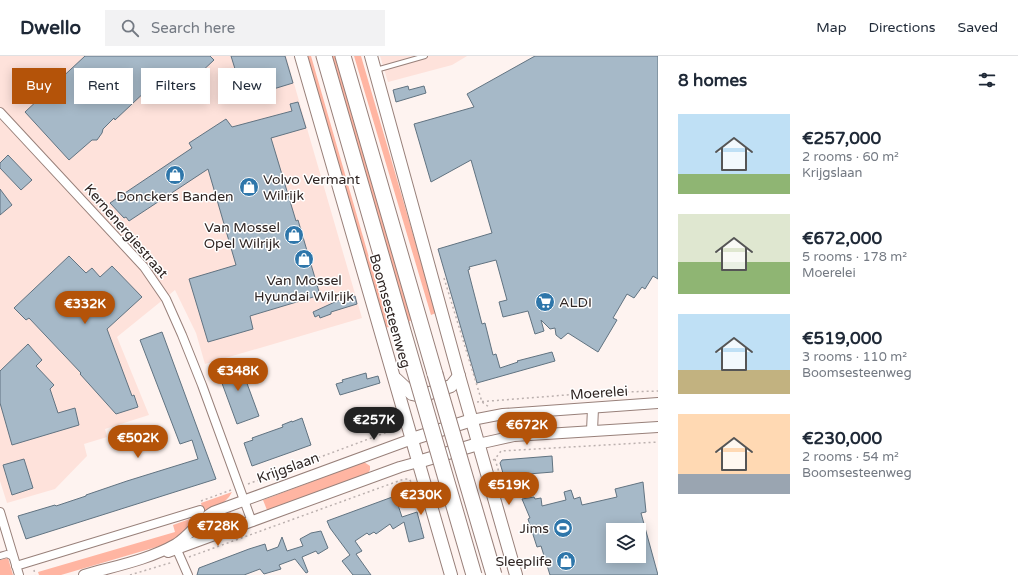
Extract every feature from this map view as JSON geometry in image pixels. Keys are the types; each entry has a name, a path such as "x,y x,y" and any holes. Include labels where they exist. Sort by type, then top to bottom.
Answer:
{"highway":[{"path":"318,56 322,69 334,94"},
{"path":"324,56 474,575"},
{"path":"343,56 494,575"}],"main road":[{"name":"Boomsesteenweg","path":"301,56 451,575"},
{"path":"371,56 458,376 516,575"},
{"path":"394,376 412,394 421,396 451,386 458,376"},
{"name":"Krijgslaan","path":"412,439 472,420"},
{"name":"Krijgslaan","path":"418,462 478,444"}],"street":[{"name":"Kernenergiestraat","path":"0,112 144,267 166,299 200,379 252,522"},
{"name":"Moerelei","path":"472,420 503,414 658,404"},
{"path":"592,431 594,408"},
{"path":"478,444 514,436 658,427"},
{"name":"Krijgslaan","path":"149,556 181,541 206,516 213,512 412,439"},
{"name":"Krijgslaan","path":"84,575 149,556 177,550 400,467 418,462"},
{"path":"16,566 200,510"},
{"path":"0,512 19,575"},
{"path":"177,550 188,575"},
{"path":"0,556 7,554 13,557"}],"lane":[{"path":"375,71 425,56"}],"path":[{"path":"482,402 592,393 658,391"},
{"path":"202,500 390,431"},
{"path":"495,459 501,451 658,442"},
{"path":"130,575 181,560 404,478 409,479 412,483"}],"shaded area":[{"path":"0,56 286,56 362,318 205,364 196,333 175,290 117,337 149,415 105,429 107,437 84,444 87,456 55,489 7,503 0,481"},
{"path":"306,56 311,56 389,327 384,328"},
{"path":"331,56 335,56 412,320 408,322"},
{"path":"354,56 361,56 436,313 431,315"},
{"path":"380,56 467,56 452,65 388,82"},
{"path":"364,462 370,466 368,473 267,510 263,500"},
{"path":"232,492 223,503 212,507 170,543 61,575 39,575 38,572 175,532 173,525 201,515 203,511 201,503"},
{"path":"230,512 233,514 233,522 208,531 198,541 186,541 205,521"},
{"path":"8,558 13,575 0,575 0,560"}],"building":[{"path":"85,56 210,56 214,60 205,68 141,68 141,96 133,103 133,68 74,68 74,104 132,104 103,129 97,140 92,140 69,160 25,112 34,104 66,104 66,74"},
{"path":"231,56 285,56 293,83 276,88 276,68 235,68"},
{"path":"535,56 658,56 658,279 653,276 645,289 642,287 634,298 627,294 613,318 617,320 598,352 568,333 561,339 556,335 555,328 550,329 541,320 544,331 535,334 528,311 503,317 499,302 507,300 496,260 469,267 470,269 468,270 482,324 485,323 493,355 496,354 500,368 518,362 517,361 552,352 555,361 477,383 438,249 492,233 471,160 431,182 414,124 474,107 467,94"},
{"path":"408,86 409,90 424,86 426,93 396,102 393,90"},
{"path":"298,102 306,128 271,138 296,221 298,220 320,295 250,316 253,329 208,342 189,279 236,265 208,169 129,221 126,217 124,218 110,203 192,148 189,143 226,119 232,127 292,111 290,104"},
{"path":"8,155 32,180 21,190 0,168 0,163"},
{"path":"0,189 12,205 0,215"},
{"path":"69,256 86,273 92,268 100,277 112,266 142,297 107,329 132,396 134,395 138,407 116,414 80,374 81,373 29,318 26,320 14,308"},
{"path":"355,296 357,304 331,312 331,314 320,318 319,315 315,317 313,312 337,301"},
{"path":"162,332 216,479 26,539 18,516 55,505 56,506 127,481 198,459 192,440 180,444 140,340"},
{"path":"28,344 42,360 36,366 54,385 50,389 58,413 75,408 79,425 12,445 0,403 0,371"},
{"path":"238,359 259,416 237,424 216,367"},
{"path":"366,373 367,379 378,376 380,383 340,395 336,384 343,382 342,380"},
{"path":"302,418 311,445 252,466 244,443 253,440 252,438 283,427 282,425"},
{"path":"552,456 553,472 516,475 516,479 505,480 500,463 502,460"},
{"path":"24,459 33,488 12,495 3,465"},
{"path":"643,482 646,512 641,513 644,523 606,523 606,563 646,563 646,531 658,575 550,575 541,546 537,547 528,519 530,518 522,499 534,497 535,499 541,498 542,506 566,500 564,492 571,490 574,499 580,497 582,505 617,497 615,489"},
{"path":"395,496 402,517 417,512 424,538 409,542 404,522 393,529 390,524 376,534 374,532 369,535 367,533 355,541 362,551 356,554 371,575 353,575 342,561 350,555 330,528 327,521"},
{"path":"321,531 328,548 318,554 316,551 302,557 308,572 306,573 295,559 279,565 281,569 264,574 260,569 244,575 197,575 199,568 249,549 265,544 267,551 278,547 282,537 287,551 303,546 300,539 311,533"}],"place":[{"name":"Donckers Banden","path":"175,175"},
{"name":"Volvo Vermant Wilrijk","path":"249,187"},
{"name":"Van Mossel Opel Wilrijk","path":"294,235"},
{"name":"Van Mossel Hyundai Wilrijk","path":"304,259"},
{"name":"ALDI","path":"545,302"},
{"name":"Jims","path":"563,528"},
{"name":"Sleeplife","path":"566,561"}]}
